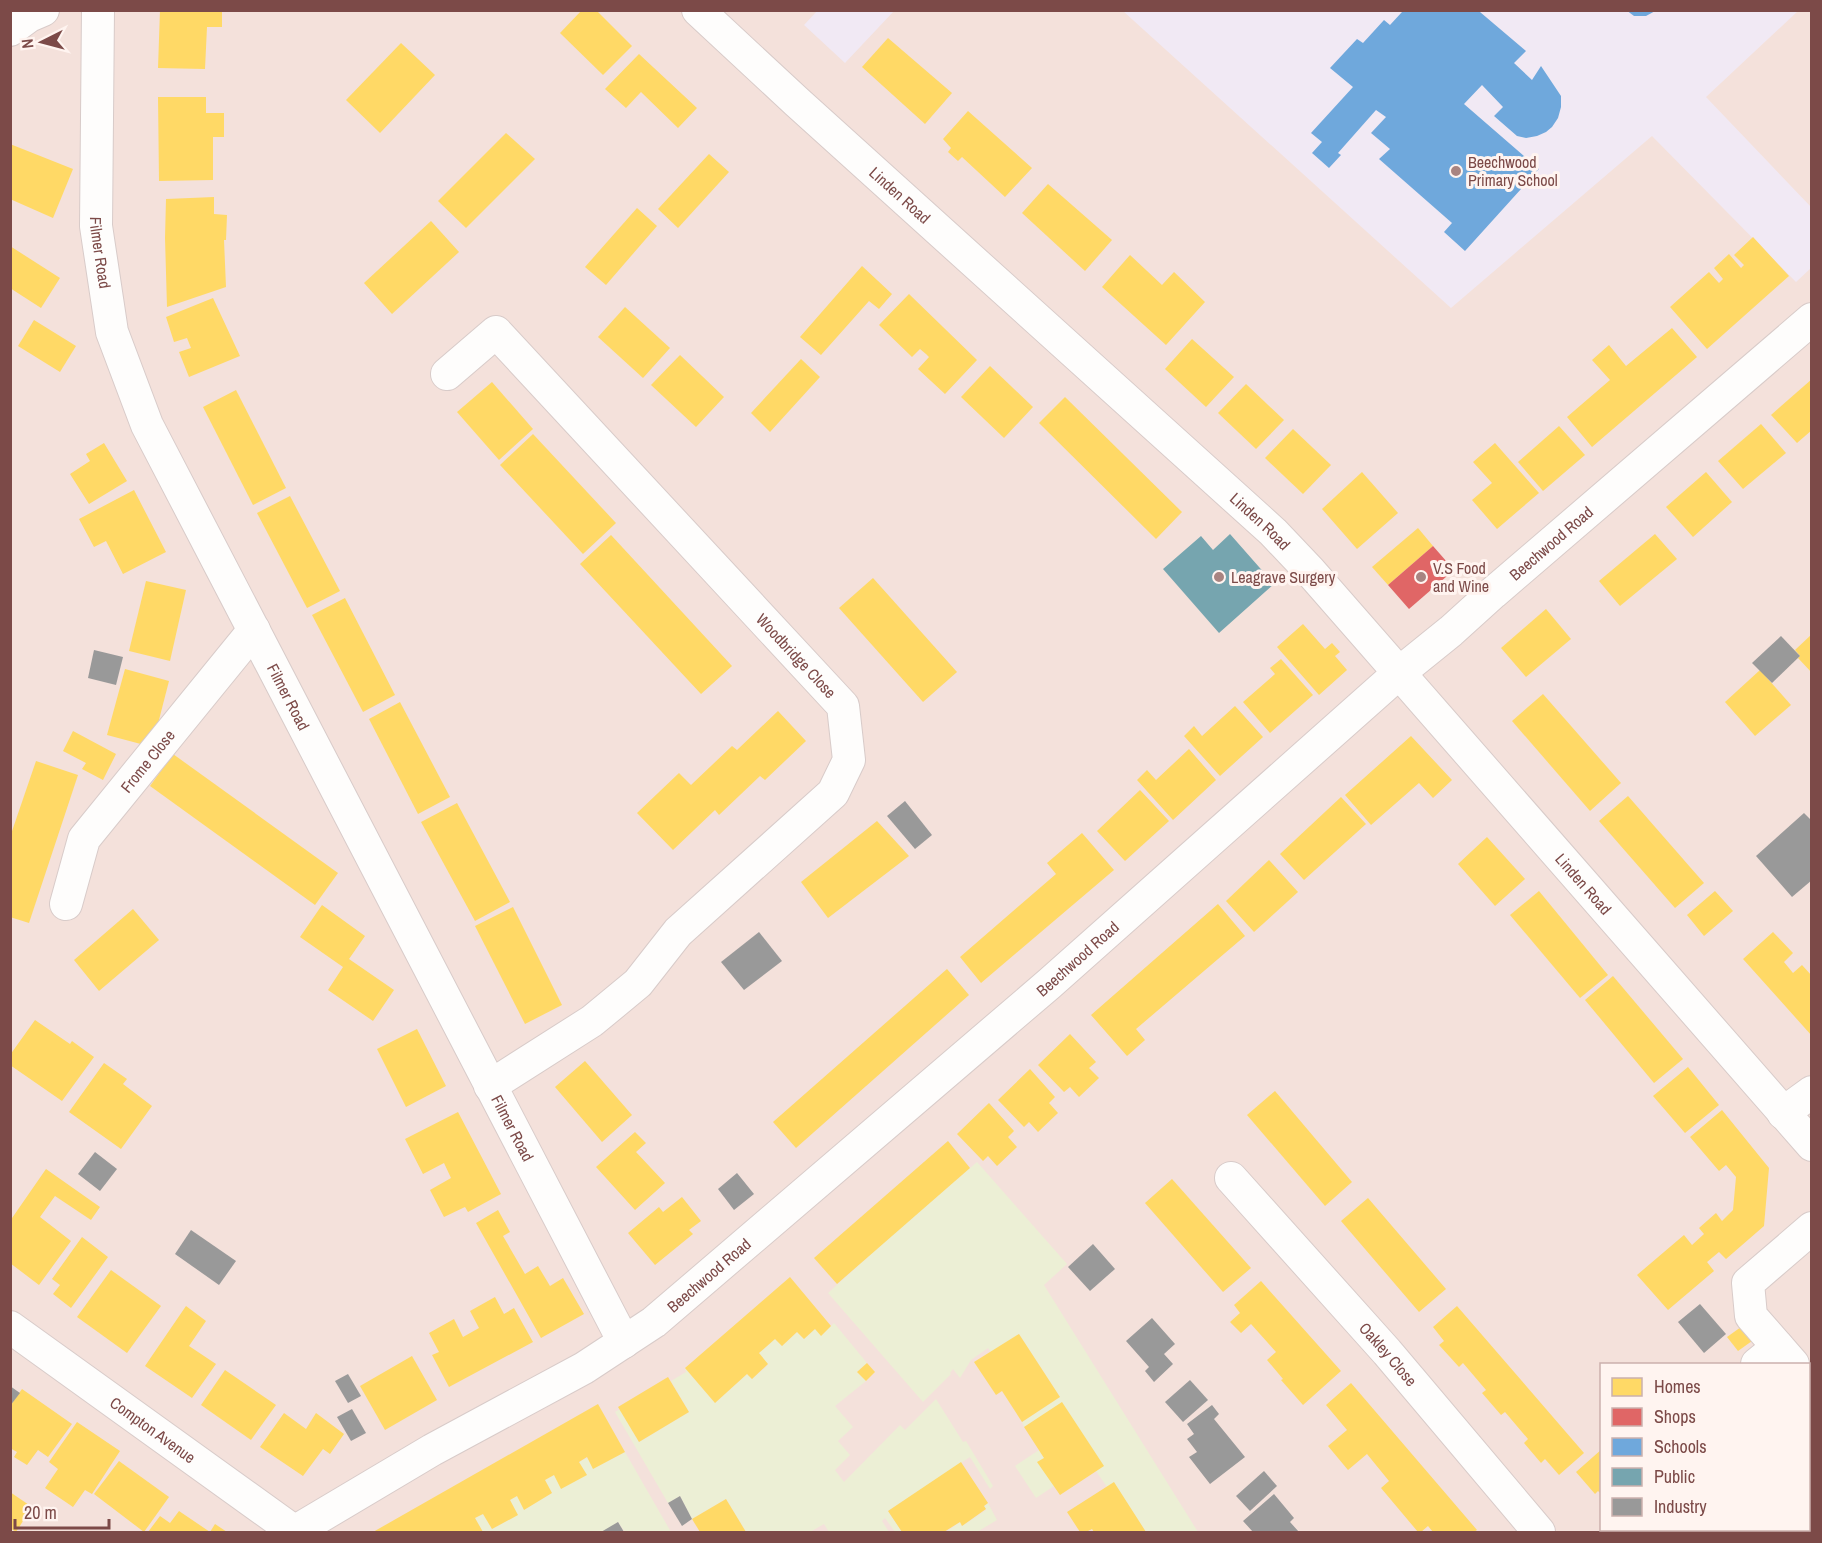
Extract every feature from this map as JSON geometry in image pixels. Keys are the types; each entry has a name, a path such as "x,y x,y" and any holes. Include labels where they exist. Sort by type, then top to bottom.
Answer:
{"street":[{"path":"10,30 29,16 43,10"},
{"name":"Filmer Road","path":"98,10 96,226 112,332 147,425 624,1342"},
{"name":"Linden Road","path":"698,10 1273,532 1812,1146"},
{"name":"Beechwood Road","path":"294,1532 432,1450 584,1368 654,1322 1049,984 1399,673 1451,631 1493,592 1812,319"},
{"name":"Woodbridge Close","path":"447,374 496,332 843,705 849,760 833,793 678,932 638,984 592,1020 490,1086"},
{"name":"Frome Close","path":"66,904 84,840 254,630"},
{"path":"1783,1113 1812,1092"},
{"name":"Oakley Close","path":"1231,1178 1387,1352 1539,1533"},
{"path":"1776,1359 1752,1316 1748,1283 1812,1228"},
{"name":"Compton Avenue","path":"10,1327 294,1532"}],"shaded area":[{"path":"10,11 1811,11 1811,1532 11,1532"},
{"path":"817,11 894,11 845,63 804,25"},
{"name":"Beechwood Primary School","path":"1123,11 1798,11 1706,97 1811,207 1811,268 1796,282 1652,136 1451,308"}],"green space":[{"path":"977,1162 1067,1264 1044,1285 1198,1532 1146,1532 1114,1483 1107,1487 1096,1471 1062,1403 1024,1427 1022,1422 1060,1397 1019,1334 991,1352 988,1348 971,1360 960,1378 953,1369 951,1374 923,1402 828,1293"},
{"path":"834,1323 867,1363 857,1372 866,1381 835,1406 853,1427 838,1441 850,1455 835,1470 844,1482 900,1425 905,1430 936,1399 963,1442 966,1441 993,1486 990,1489 970,1457 888,1511 902,1532 895,1532 885,1518 882,1521 889,1532 829,1532 824,1524 810,1532 746,1532 726,1499 692,1519 680,1496 668,1503 615,1412 620,1409 639,1442 689,1412 671,1381 686,1372 685,1368 715,1403 747,1374 752,1379 768,1365 759,1353 775,1339 782,1346 797,1332 804,1339 815,1329 822,1335"},
{"path":"1039,1450 1054,1486 1036,1498 1015,1466"},
{"path":"625,1452 671,1532 625,1532 618,1522 603,1532 483,1532 475,1518 483,1514 492,1529 517,1515 510,1500 517,1496 525,1509 552,1493 545,1480 554,1475 586,1475 579,1462 587,1458 594,1468"},
{"path":"988,1503 997,1520 977,1532 946,1532 960,1522 962,1526 986,1510 984,1506"}],"building: Homes":[{"path":"160,10 222,10 222,27 207,27 205,69 158,68"},
{"path":"582,10 596,10 632,46 603,75 560,33"},
{"path":"888,38 952,93 925,124 862,67"},
{"path":"401,43 435,75 380,133 346,100"},
{"path":"639,54 697,108 678,128 641,92 626,108 605,89"},
{"path":"158,97 206,97 206,113 224,113 224,137 213,137 213,180 159,181"},
{"path":"968,111 1032,168 1005,197 962,157 958,161 948,152 951,148 943,139"},
{"path":"506,133 535,159 466,228 438,201"},
{"path":"10,144 73,169 53,218 10,199"},
{"path":"709,154 729,172 678,228 658,209"},
{"path":"1048,184 1112,240 1085,271 1022,213"},
{"path":"214,197 214,214 227,215 226,240 224,240 226,287 167,307 166,199"},
{"path":"637,208 657,226 606,285 585,267"},
{"path":"431,221 459,252 392,314 364,283"},
{"path":"1753,237 1789,276 1707,349 1670,307 1709,272 1719,283 1723,279 1714,268 1729,254 1741,268 1744,265 1734,255"},
{"path":"10,246 60,278 41,308 10,288"},
{"path":"1130,255 1162,285 1174,272 1205,302 1166,345 1102,287"},
{"path":"862,266 892,294 879,309 869,301 821,355 800,337"},
{"path":"909,294 977,360 945,394 918,369 929,357 920,349 912,357 879,325"},
{"path":"213,298 240,356 189,377 179,352 191,348 187,338 174,342 166,317"},
{"path":"625,307 670,348 643,378 598,337"},
{"path":"34,320 76,346 60,372 18,346"},
{"path":"1672,328 1697,357 1592,447 1567,417 1610,380 1592,360 1609,345 1626,366"},
{"path":"1192,339 1234,377 1206,407 1165,369"},
{"path":"680,355 724,397 696,427 651,385"},
{"path":"801,359 820,377 770,432 751,413"},
{"path":"990,366 1033,407 1004,438 961,397"},
{"path":"1812,379 1812,430 1797,443 1771,415"},
{"path":"492,382 533,429 499,460 457,412"},
{"path":"1246,384 1284,420 1256,449 1218,413"},
{"path":"236,390 286,488 253,505 203,407"},
{"path":"1065,397 1182,512 1156,539 1039,423"},
{"path":"1761,424 1786,453 1743,489 1718,461"},
{"path":"1559,426 1585,455 1543,491 1518,462"},
{"path":"1293,429 1331,465 1303,494 1265,458"},
{"path":"533,434 616,523 583,554 500,465"},
{"path":"104,443 127,481 89,504 70,474 90,461 86,454"},
{"path":"1495,443 1539,493 1497,529 1472,500 1492,483 1473,462"},
{"path":"1362,472 1398,513 1357,549 1322,509"},
{"path":"1706,472 1732,502 1693,537 1666,507"},
{"path":"134,490 166,552 123,574 106,541 94,547 79,519"},
{"path":"290,496 340,591 307,608 257,513"},
{"path":"1418,528 1433,546 1388,585 1372,567"},
{"path":"1655,534 1677,559 1620,606 1599,581"},
{"path":"611,535 732,666 701,694 580,564"},
{"path":"873,578 957,672 923,702 839,608"},
{"path":"146,581 186,590 170,661 129,651"},
{"path":"345,598 395,695 363,712 312,615"},
{"path":"1546,609 1571,639 1526,677 1501,648"},
{"path":"1303,624 1325,649 1332,643 1340,652 1335,656 1347,670 1319,695 1277,647"},
{"path":"1812,634 1812,673 1798,658 1800,656 1795,650"},
{"path":"1281,659 1313,695 1270,733 1243,702 1275,674 1270,668"},
{"path":"125,669 169,681 152,747 107,735"},
{"path":"1760,670 1791,705 1755,736 1725,702"},
{"path":"1543,694 1621,783 1590,811 1512,721"},
{"path":"400,702 450,797 418,814 369,719"},
{"path":"1235,706 1263,737 1220,776 1184,736 1194,726 1202,736"},
{"path":"778,711 806,741 765,780 760,776 719,815 715,810 673,850 637,813 679,773 691,785 732,746 737,750"},
{"path":"73,731 116,754 103,780 82,769 86,763 63,751"},
{"path":"1411,736 1452,780 1433,798 1419,783 1371,825 1345,795"},
{"path":"1189,749 1216,780 1173,820 1137,780 1147,770 1156,780"},
{"path":"173,754 338,873 315,905 150,786"},
{"path":"36,761 78,775 29,923 10,917 10,837"},
{"path":"1140,790 1169,821 1125,861 1097,831"},
{"path":"1628,796 1704,883 1675,908 1599,821"},
{"path":"1341,797 1366,824 1304,880 1280,854"},
{"path":"457,803 510,902 475,921 421,822"},
{"path":"877,821 909,856 828,918 801,882"},
{"path":"1082,833 1114,870 981,983 960,957 1056,874 1047,863"},
{"path":"1487,837 1525,879 1495,906 1458,864"},
{"path":"1269,860 1298,892 1254,932 1226,901"},
{"path":"1539,891 1608,975 1580,998 1510,915"},
{"path":"1715,891 1733,911 1704,936 1687,915"},
{"path":"1218,904 1245,936 1136,1029 1145,1040 1127,1056 1091,1015"},
{"path":"322,905 365,936 349,959 394,990 373,1021 328,990 343,967 300,937"},
{"path":"513,907 562,1005 525,1024 475,926"},
{"path":"133,909 159,940 99,991 74,960"},
{"path":"1773,932 1793,953 1784,962 1793,973 1802,965 1812,976 1812,1036 1743,959"},
{"path":"947,969 969,995 796,1148 773,1122"},
{"path":"1613,976 1683,1059 1654,1083 1585,1000"},
{"path":"35,1020 70,1044 72,1041 94,1057 62,1101 10,1065 10,1055"},
{"path":"417,1029 446,1086 406,1107 377,1049"},
{"path":"1070,1034 1096,1062 1089,1068 1099,1078 1079,1097 1070,1087 1064,1092 1038,1065"},
{"path":"585,1061 632,1115 602,1142 555,1087"},
{"path":"104,1063 127,1079 123,1084 152,1106 121,1149 69,1112"},
{"path":"1688,1067 1719,1105 1685,1133 1653,1096"},
{"path":"1030,1069 1055,1097 1049,1103 1058,1113 1038,1132 1029,1122 1024,1127 998,1100"},
{"path":"1275,1091 1352,1182 1325,1206 1247,1115"},
{"path":"989,1103 1014,1131 1008,1137 1017,1147 997,1166 988,1156 983,1161 957,1134"},
{"path":"1722,1110 1769,1168 1764,1226 1726,1259 1719,1252 1707,1262 1714,1271 1668,1310 1637,1275 1684,1235 1692,1245 1704,1234 1699,1228 1716,1213 1722,1221 1733,1210 1736,1177 1726,1165 1719,1171 1690,1137"},
{"path":"458,1112 501,1194 468,1212 465,1207 444,1217 430,1190 451,1178 444,1163 423,1174 405,1139"},
{"path":"635,1132 646,1143 636,1152 665,1183 635,1210 596,1167"},
{"path":"948,1141 970,1168 837,1284 814,1258"},
{"path":"46,1169 100,1207 91,1220 55,1196 40,1217 71,1241 39,1285 10,1263 10,1221"},
{"path":"1172,1179 1251,1268 1223,1292 1145,1203"},
{"path":"682,1197 701,1221 689,1230 693,1234 655,1265 628,1233 659,1207 663,1212"},
{"path":"1368,1198 1446,1289 1419,1312 1341,1221"},
{"path":"498,1210 510,1232 503,1236 525,1274 538,1266 550,1286 563,1278 584,1314 541,1338 476,1223"},
{"path":"82,1237 108,1257 71,1308 53,1294 60,1285 52,1279"},
{"path":"111,1270 161,1306 127,1353 77,1317"},
{"path":"790,1277 831,1326 821,1336 815,1329 804,1339 797,1332 782,1346 775,1339 759,1353 768,1364 752,1379 747,1374 715,1403 685,1368"},
{"path":"1261,1281 1341,1371 1303,1405 1267,1360 1276,1352 1251,1324 1241,1333 1230,1322 1240,1313 1234,1305"},
{"path":"495,1297 504,1314 514,1308 533,1342 449,1387 432,1355 439,1352 429,1333 454,1319 463,1337 479,1328 470,1311"},
{"path":"186,1306 206,1321 189,1346 216,1364 192,1398 145,1366"},
{"path":"1457,1306 1584,1453 1559,1475 1545,1459 1541,1463 1524,1443 1528,1439 1505,1412 1501,1415 1482,1393 1486,1390 1463,1363 1459,1367 1439,1345 1444,1341 1433,1327"},
{"path":"1741,1327 1752,1341 1738,1351 1727,1337"},
{"path":"1019,1334 1060,1397 1022,1422 1002,1391 996,1395 974,1362"},
{"path":"412,1356 437,1400 385,1430 360,1386"},
{"path":"867,1363 875,1372 866,1381 857,1372"},
{"path":"225,1370 276,1405 251,1440 201,1405"},
{"path":"668,1377 689,1412 639,1442 618,1407"},
{"path":"1351,1383 1477,1530 1474,1532 1433,1532 1428,1526 1418,1532 1381,1488 1389,1481 1367,1454 1348,1470 1328,1446 1347,1430 1326,1405"},
{"path":"22,1389 72,1424 48,1457 38,1450 27,1465 14,1457 17,1452 10,1448 10,1406"},
{"path":"1062,1402 1104,1466 1060,1495 1037,1462 1044,1458 1024,1427"},
{"path":"598,1404 625,1452 593,1469 587,1457 579,1462 587,1475 561,1489 554,1475 545,1480 552,1493 524,1510 517,1496 510,1500 518,1515 492,1529 483,1514 475,1518 483,1532 373,1532"},
{"path":"284,1413 306,1429 316,1413 344,1434 330,1454 323,1449 303,1476 260,1447"},
{"path":"77,1422 120,1451 92,1494 85,1490 73,1507 45,1488 58,1469 49,1462"},
{"path":"1812,1442 1812,1495 1810,1497 1810,1444"},
{"path":"1600,1451 1600,1493 1598,1491 1595,1494 1576,1472"},
{"path":"119,1461 169,1497 144,1532 94,1494"},
{"path":"961,1462 988,1503 984,1506 986,1509 962,1526 960,1522 944,1532 902,1532 888,1511"},
{"path":"1114,1482 1146,1532 1094,1532 1092,1529 1080,1532 1067,1512"},
{"path":"10,1492 32,1507 16,1532 10,1528"},
{"path":"726,1499 746,1532 700,1532 692,1519"},
{"path":"179,1511 210,1532 148,1532 160,1516 170,1523"},
{"path":"215,1524 227,1532 210,1532"},
{"path":"1708,1531 1748,1532 1709,1532"}],"building: Shops":[{"name":"V.S Food and Wine","path":"1433,546 1454,570 1409,609 1388,585"}],"building: Schools":[{"path":"1401,10 1482,10 1480,12 1526,51 1514,63 1532,80 1541,66 1561,96 1558,118 1552,127 1537,136 1526,138 1517,136 1494,116 1503,107 1482,85 1464,104 1539,169 1465,251 1444,232 1452,223 1379,159 1390,149 1371,133 1386,117 1376,110 1338,153 1341,155 1329,168 1312,153 1322,142 1311,133 1353,87 1330,68 1357,39 1363,43 1384,20 1390,25 1402,12"},
{"path":"1626,10 1657,10 1646,16 1634,16"}],"building: Public":[{"name":"Leagrave Surgery","path":"1230,534 1274,584 1219,633 1163,569 1201,536 1213,550"}],"building: Industry":[{"path":"1781,636 1800,656 1772,683 1752,663"},
{"path":"94,650 123,657 116,685 88,678"},
{"path":"905,801 932,835 915,849 887,816"},
{"path":"1804,813 1812,821 1812,880 1792,897 1756,856"},
{"path":"759,932 782,961 744,990 721,962"},
{"path":"95,1152 117,1169 100,1191 78,1174"},
{"path":"737,1173 754,1194 734,1210 718,1189"},
{"path":"191,1230 236,1261 219,1285 175,1254"},
{"path":"1093,1244 1115,1269 1090,1291 1068,1267"},
{"path":"1700,1304 1726,1334 1704,1353 1678,1322"},
{"path":"1152,1318 1175,1344 1164,1354 1173,1364 1154,1382 1145,1371 1149,1367 1126,1341"},
{"path":"348,1374 361,1396 348,1403 335,1381"},
{"path":"1190,1380 1208,1400 1183,1422 1165,1402"},
{"path":"10,1386 20,1393 10,1406"},
{"path":"1212,1405 1219,1414 1214,1419 1245,1457 1210,1484 1189,1457 1197,1452 1187,1439 1194,1434 1187,1424"},
{"path":"352,1409 366,1433 351,1441 337,1417"},
{"path":"1264,1471 1277,1486 1250,1511 1236,1496"},
{"path":"1274,1494 1294,1518 1290,1522 1299,1532 1253,1532 1243,1521"},
{"path":"680,1496 692,1519 682,1526 668,1503"},
{"path":"618,1522 624,1532 601,1532"}],"place":[{"name":"Beechwood Primary School","path":"1456,171"},
{"name":"Leagrave Surgery","path":"1219,577"},
{"name":"V.S Food and Wine","path":"1421,577"}]}
